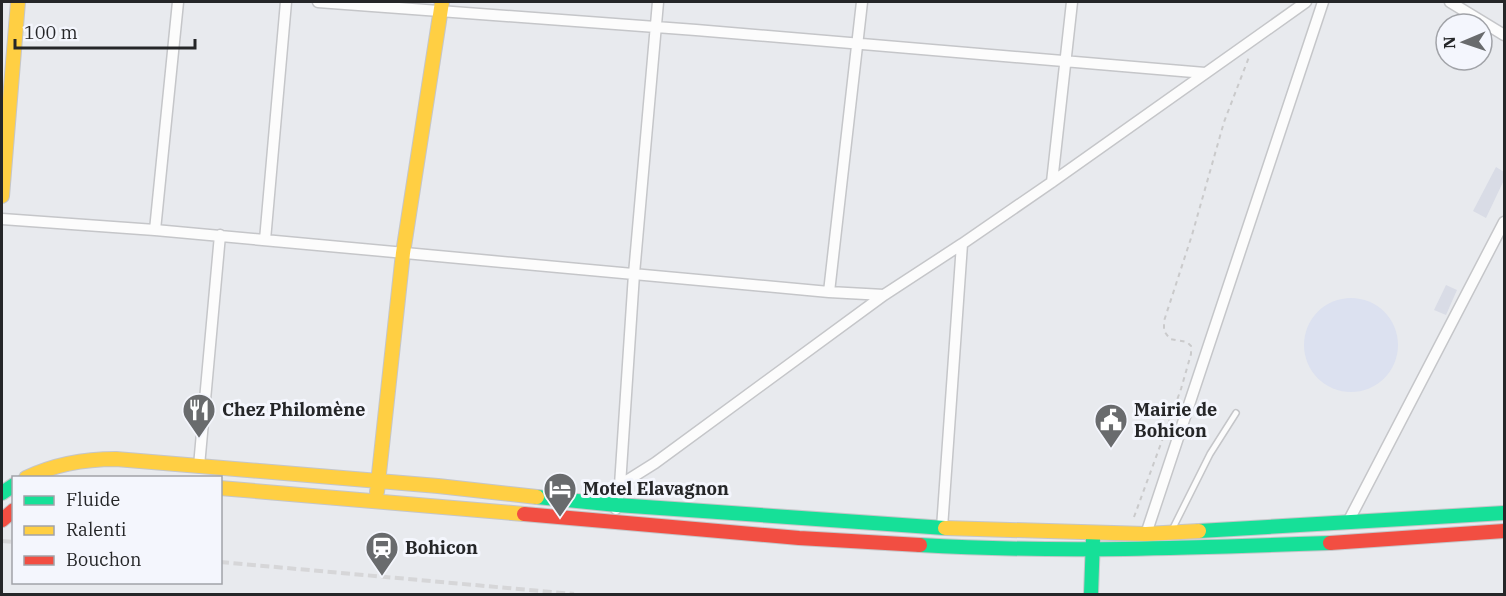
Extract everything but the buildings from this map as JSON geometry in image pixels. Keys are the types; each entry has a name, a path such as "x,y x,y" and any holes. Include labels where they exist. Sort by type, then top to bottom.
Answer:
{"main road":[{"path":"2,196 18,2"},
{"path":"376,501 403,253 442,6"},
{"path":"28,476 42,469 68,462 116,459 438,486 617,505 942,528 1128,534 1504,513"},
{"path":"222,488 799,538 989,548 1172,549 1347,542 1504,531"},
{"path":"799,538 800,518"},
{"path":"988,529 989,548"},
{"path":"1091,594 1092,533"}],"street":[{"path":"155,230 178,2"},
{"path":"265,240 286,2"},
{"path":"318,2 442,6 655,27 1205,73"},
{"path":"614,521 620,485 634,273 658,2"},
{"path":"829,292 862,2"},
{"path":"1052,182 1072,2"},
{"path":"620,485 664,456 884,295 1052,182 1306,2"},
{"path":"1146,534 1323,2"},
{"path":"1450,2 1504,35"},
{"path":"2,219 155,230 829,292 884,295"},
{"path":"1348,522 1504,222"},
{"path":"199,466 220,236"},
{"path":"942,528 962,244"}],"lane":[{"path":"1171,532 1210,454 1236,413"}],"path":[{"path":"1128,534 1191,354 1191,346 1187,342 1170,339 1164,331 1164,321 1192,235 1224,122 1256,37"}],"shaded area":[{"path":"1496,167 1504,172 1504,180 1486,218 1473,211"},
{"path":"1446,285 1457,290 1446,315 1434,310"},
{"path":"1351,298 1369,302 1384,312 1394,327 1398,345 1394,363 1384,378 1369,388 1351,392 1333,388 1318,378 1308,363 1304,345 1308,327 1318,312 1333,302"}],"railway":[{"path":"2,541 12,542"},
{"path":"222,562 574,594"}],"traffic: fast":[{"path":"2,493 12,486"},
{"path":"537,497 617,505 945,528"},
{"path":"1199,531 1504,513"},
{"path":"1091,594 1093,539"},
{"path":"920,545 1074,549 1330,543"}],"traffic: slow":[{"path":"2,196 18,2"},
{"path":"377,492 403,253 442,2"},
{"path":"31,476 70,463 116,459 438,486 537,497"},
{"path":"222,488 524,514"},
{"path":"945,528 1146,534 1199,531"}],"traffic: jam":[{"path":"2,520 12,512"},
{"path":"524,514 799,538 920,545"},
{"path":"1330,543 1504,531"}],"place":[{"name":"Chez Philomène","path":"199,439"},
{"name":"Mairie de Bohicon","path":"1111,449"},
{"name":"Motel Elavagnon","path":"560,518"},
{"name":"Bohicon","path":"382,577"}]}
